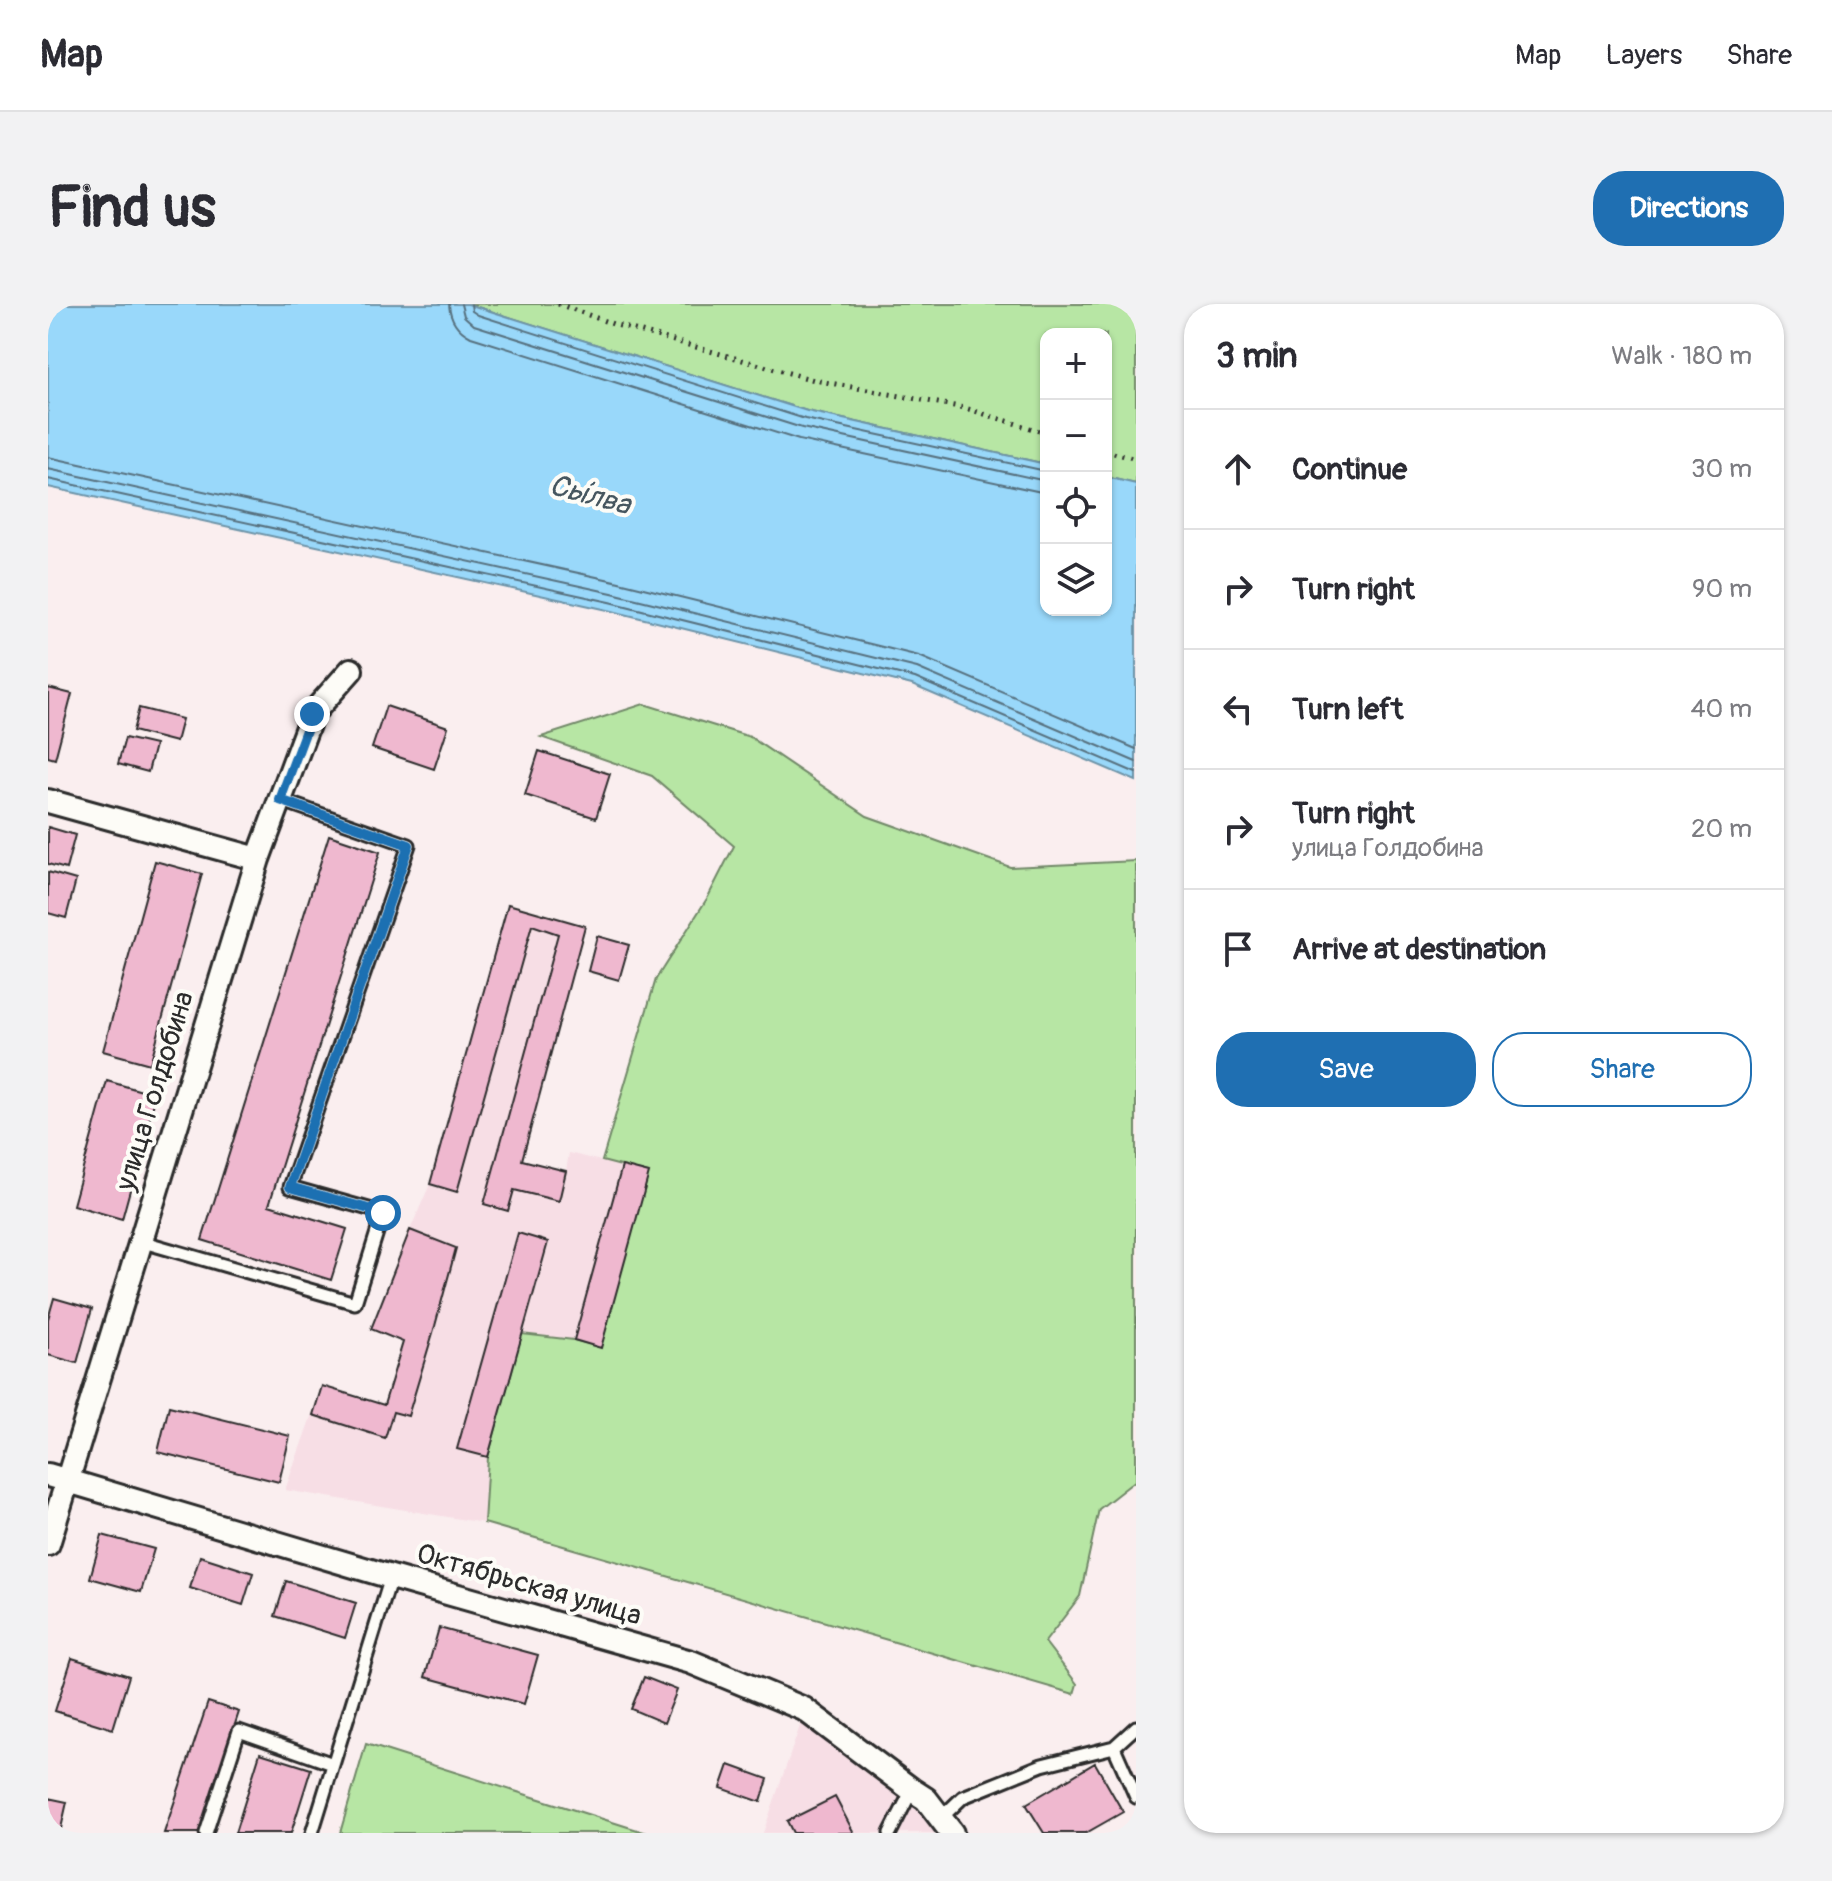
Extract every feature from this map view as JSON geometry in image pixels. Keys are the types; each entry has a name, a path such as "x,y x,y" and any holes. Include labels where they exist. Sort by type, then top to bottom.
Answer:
{"street":[{"name":"улица Голдобина","path":"48,1544 57,1478 140,1241 258,859 312,714 351,670"},
{"path":"48,801 258,859"},
{"name":"Октябрьская улица","path":"57,1478 691,1662 804,1709 926,1799 946,1826"}],"lane":[{"path":"140,1241 355,1303 383,1213 290,1187 409,845 280,800"},
{"path":"312,1833 391,1577"},
{"path":"946,1826 963,1797 1042,1765 1114,1747 1136,1727"},
{"path":"206,1833 239,1731 333,1764"},
{"path":"1114,1747 1136,1797"},
{"path":"890,1833 912,1790"}],"path":[{"path":"558,304 613,324 814,380 965,408 1040,431"},
{"path":"1112,453 1136,459"}],"shaded area":[{"path":"508,904 585,926 522,1160 566,1171 569,1153 649,1173 601,1348 488,1457 484,1523 285,1490 322,1386 384,1405 403,1342 371,1329 430,1184"},
{"path":"802,1720 925,1804 946,1833 763,1833"}],"green space":[{"path":"468,304 1136,304 1136,484 1112,478 1112,328 1040,328 1040,463 807,411"},
{"path":"644,704 750,737 867,816 1010,867 1136,861 1136,1480 1099,1509 1080,1596 1045,1642 1077,1684 1074,1694 484,1523 488,1457 522,1334 574,1340 600,1347 648,1173 602,1161 656,979 708,897 734,846 652,776 541,737"},
{"path":"366,1744 647,1833 340,1833"}],"water":[{"name":"Сы́лва","path":"48,304 468,304 807,411 1040,463 1040,616 1112,616 1112,478 1136,484 1136,781 912,685 608,610 48,487"}],"building":[{"path":"48,688 72,694 55,759 48,757"},
{"path":"386,706 448,727 434,769 372,748"},
{"path":"139,708 182,719 176,742 133,731"},
{"path":"125,738 155,745 148,772 118,764"},
{"path":"539,751 610,774 596,818 525,795"},
{"path":"48,827 75,835 66,869 48,864"},
{"path":"329,835 380,852 269,1205 347,1229 331,1280 202,1240"},
{"path":"155,861 202,874 150,1064 103,1051"},
{"path":"48,872 76,880 66,918 48,913"},
{"path":"508,904 585,926 522,1160 566,1171 559,1201 514,1190 508,1211 484,1204 558,934 532,925 457,1192 430,1184"},
{"path":"597,936 629,945 619,980 588,971"},
{"path":"107,1081 156,1095 122,1219 73,1205"},
{"path":"622,1166 649,1173 601,1348 574,1340"},
{"path":"410,1230 456,1248 408,1416 393,1412 385,1438 313,1415 322,1386 384,1405 403,1342 371,1329"},
{"path":"518,1233 548,1242 488,1457 457,1449"},
{"path":"54,1298 92,1309 77,1363 48,1355 48,1319"},
{"path":"169,1406 290,1436 279,1482 158,1452"},
{"path":"102,1535 154,1549 141,1592 90,1578"},
{"path":"200,1556 253,1573 243,1605 190,1588"},
{"path":"286,1581 356,1603 345,1638 275,1616"},
{"path":"439,1628 538,1655 524,1704 425,1677"},
{"path":"72,1658 129,1676 113,1729 55,1711"},
{"path":"644,1677 677,1690 664,1723 631,1709"},
{"path":"208,1702 239,1712 199,1833 164,1833"},
{"path":"260,1753 311,1769 291,1833 235,1833"},
{"path":"1095,1763 1123,1812 1086,1833 1044,1833 1026,1804"},
{"path":"729,1765 768,1779 761,1802 721,1788"},
{"path":"835,1797 854,1833 793,1833 787,1821"},
{"path":"48,1798 67,1802 60,1833 48,1833"}],"route":[{"path":"312,714 280,800 409,845 290,1187 383,1213"}]}
